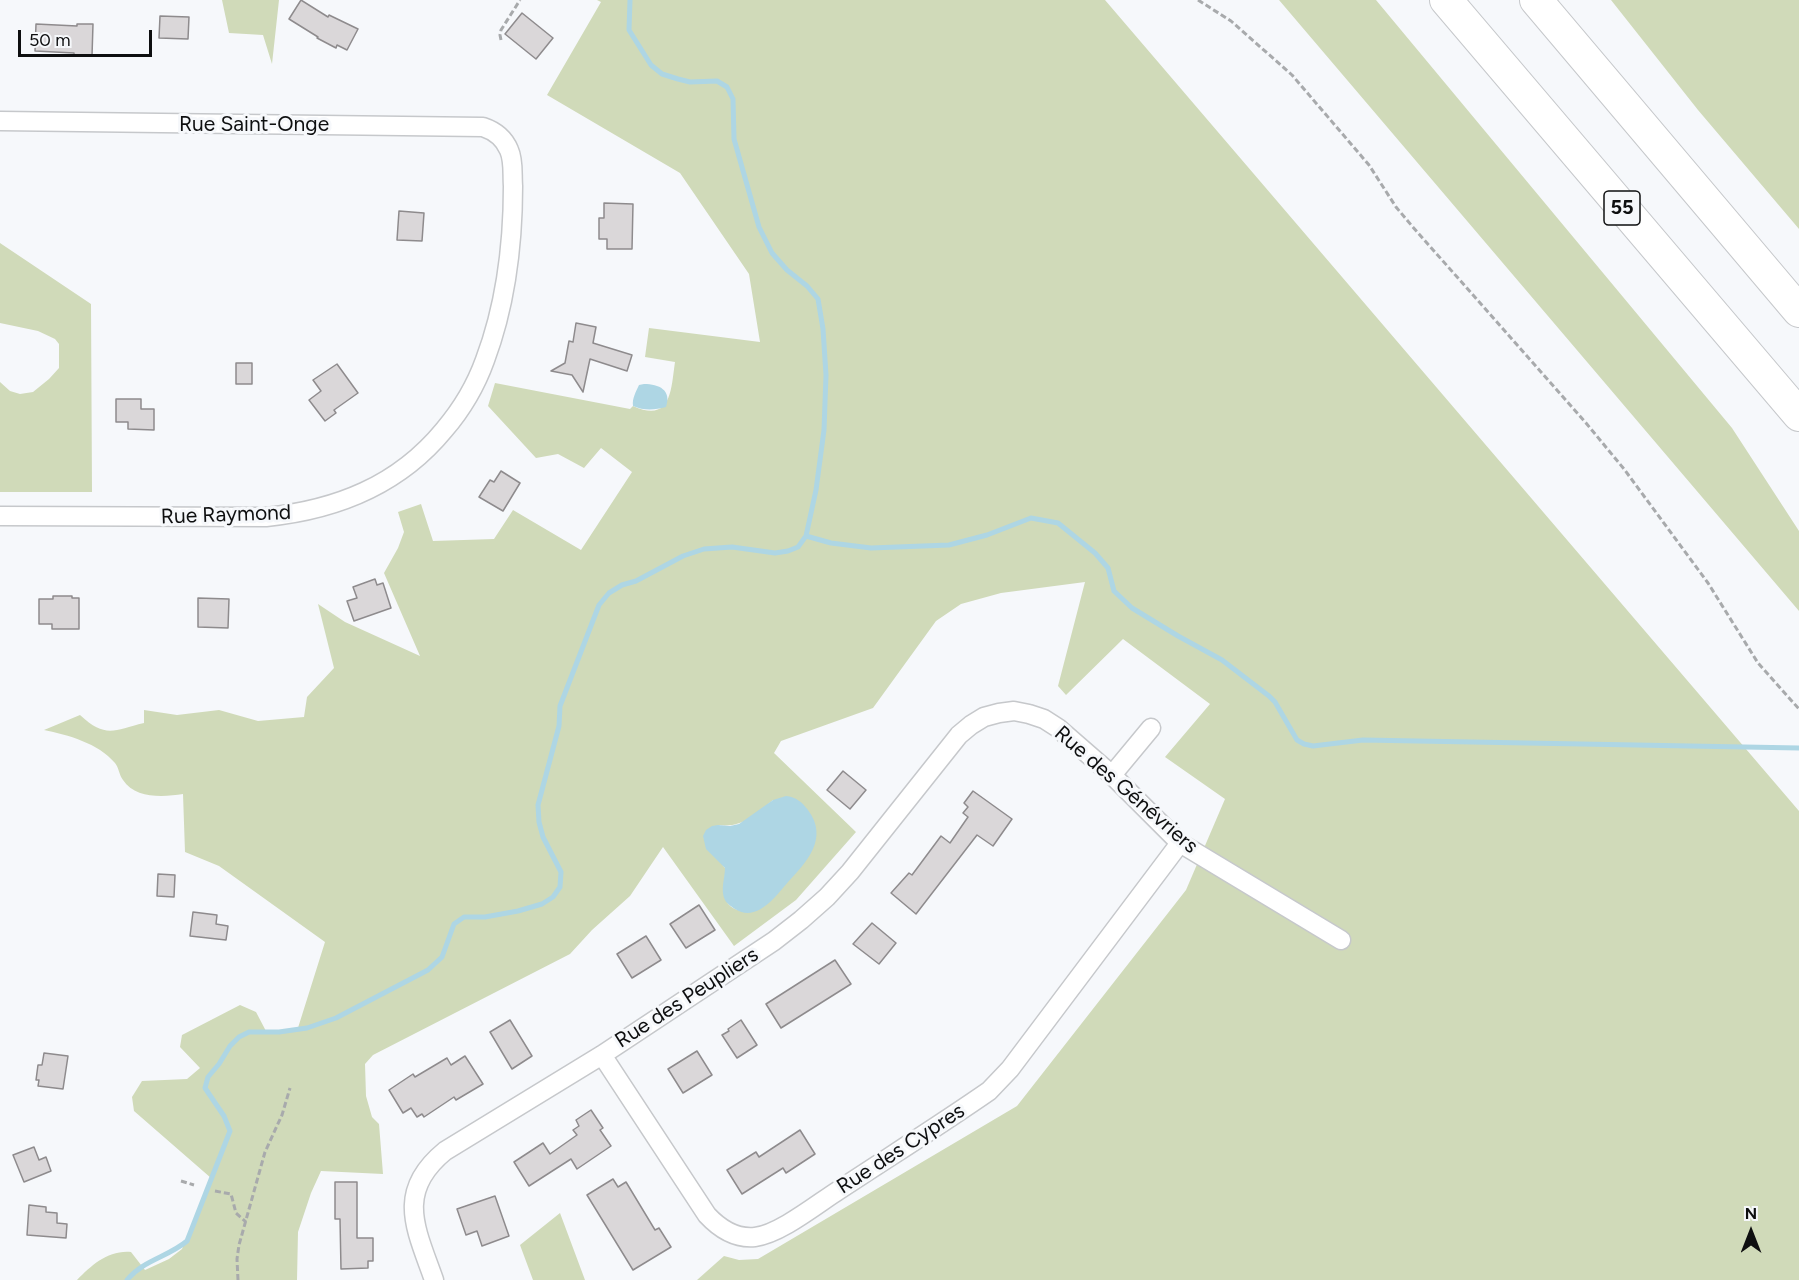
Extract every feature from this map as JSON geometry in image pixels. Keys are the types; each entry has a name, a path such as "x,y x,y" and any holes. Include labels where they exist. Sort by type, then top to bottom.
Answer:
{"highway":[{"name":"55","path":"1446,0 1799,415"},
{"path":"1540,4 1799,311"}],"street":[{"name":"Rue Saint-Onge","path":"0,121 472,126 492,130 504,141"},
{"name":"Rue Raymond","path":"0,516 222,518 295,514 323,508 351,498 377,486 401,470 430,445 461,408 476,383 496,328 505,288 513,206 511,155 504,141"},
{"name":"Rue des Génévriers","path":"999,713 1014,711 1029,714 1044,719 1058,728 1112,775 1180,843 1341,940"},
{"name":"Rue des Peupliers","path":"435,1280 414,1220 417,1188 423,1174 433,1161 445,1151 602,1054 774,941 801,920 850,872 959,735 984,717 999,713"},
{"path":"1112,775 1151,728"},
{"name":"Rue des Cypres","path":"602,1054 707,1215 716,1225 740,1236 766,1235 824,1200 989,1091 1010,1069 1180,843"}],"path":[{"path":"501,40 501,30 520,0"},
{"path":"1198,0 1231,21 1285,68 1369,165 1396,207 1624,469 1708,583 1758,663 1799,709"},
{"path":"238,1280 237,1258 246,1222 265,1152 282,1115 290,1088"},
{"path":"181,1181 194,1185"},
{"path":"215,1191 231,1194 236,1213 246,1222"}],"green space":[{"path":"222,0 279,0 272,64 263,35 229,33"},
{"path":"597,0 1105,0 1799,811 1799,1280 697,1280 724,1256 739,1260 758,1259 1017,1106 1186,890 1225,799 1165,757 1210,704 1123,639 1066,695 1058,686 1085,582 1001,593 961,604 936,621 873,708 781,741 774,753 856,832 796,900 734,946 663,847 630,896 592,930 570,954 373,1055 365,1064 366,1096 372,1117 379,1124 383,1174 321,1171 298,1232 297,1280 77,1280 95,1264 115,1253 131,1252 145,1270 169,1259 182,1249 211,1178 134,1111 132,1097 142,1081 187,1079 200,1068 180,1047 182,1035 240,1005 256,1012 267,1033 297,1031 325,942 219,866 185,852 183,794 159,796 135,791 123,780 115,763 100,750 73,737 44,730 80,715 89,723 104,730 117,730 144,723 144,710 177,715 219,710 258,721 304,717 307,697 334,668 318,604 345,622 420,656 384,573 404,532 398,512 421,504 433,541 494,539 513,510 581,550 632,472 601,448 584,468 558,454 536,458 488,406 495,383 630,409 633,406 655,410 662,407 667,400 675,362 645,357 649,328 760,342 749,274 680,173 547,95 601,2","holes":["773,800 747,912 737,910 727,902 724,890 725,868 721,863 718,825 742,822"]},
{"path":"1279,0 1376,0 1732,428 1799,531 1799,611"},
{"path":"1611,0 1799,0 1799,229 1698,110"},
{"path":"0,243 91,304 92,492 0,492 0,382 10,391 20,394 33,392 59,368 59,344 55,339 38,331 0,323"},
{"path":"560,1213 585,1280 533,1280 520,1245"}],"water":[{"path":"639,385 655,385 666,392 666,407 650,410 633,406"},
{"path":"786,796 801,802 814,820 816,840 813,849 802,866 772,900 751,913 743,912 732,907 725,900 723,888 725,868 706,849 703,836 712,826 739,824 773,800"}],"building":[{"path":"301,0 328,17 329,15 358,29 347,50 337,45 336,48 317,38 289,19"},
{"path":"522,13 553,38 536,59 505,34"},
{"path":"160,16 189,17 188,39 159,38"},
{"path":"36,24 77,26 77,24 93,24 92,56 35,51"},
{"path":"604,203 633,204 632,249 607,249 607,239 599,239 599,218 604,218"},
{"path":"399,211 424,213 422,241 397,240"},
{"path":"576,323 596,327 593,343 632,355 627,371 590,359 583,392 572,375 551,371 565,363 569,341 573,342"},
{"path":"236,363 252,363 252,384 236,384"},
{"path":"337,364 358,393 334,410 336,413 325,421 309,400 321,391 313,380"},
{"path":"116,399 141,399 141,409 154,409 154,430 128,429 128,422 116,422"},
{"path":"501,471 520,483 503,511 479,497 490,480 494,482"},
{"path":"375,579 377,585 383,583 391,608 354,621 347,601 357,598 353,587"},
{"path":"53,596 79,598 79,629 52,629 52,624 39,624 39,599 53,599"},
{"path":"198,598 229,599 228,628 198,627"},
{"path":"843,771 866,790 850,809 827,790"},
{"path":"973,791 1012,819 993,846 977,835 916,914 891,893 909,873 912,875 941,836 950,843 968,817 963,813 968,807 964,803"},
{"path":"158,874 175,875 174,897 157,896"},
{"path":"699,905 715,930 686,948 670,924"},
{"path":"193,912 217,915 216,924 228,926 226,940 190,936"},
{"path":"872,923 896,943 879,964 853,944"},
{"path":"646,936 661,960 632,978 617,954"},
{"path":"835,960 851,984 781,1028 766,1004"},
{"path":"510,1020 532,1056 512,1069 490,1032"},
{"path":"741,1020 757,1045 737,1058 722,1035"},
{"path":"697,1051 712,1075 683,1093 668,1069"},
{"path":"44,1053 68,1056 63,1089 38,1086 39,1080 36,1080 38,1065 42,1065"},
{"path":"465,1056 483,1084 456,1100 454,1097 424,1117 422,1114 417,1117 411,1108 403,1113 389,1090 413,1074 415,1077 447,1058 451,1065"},
{"path":"591,1110 603,1128 600,1130 611,1146 577,1169 571,1159 529,1186 514,1162 543,1143 550,1154 577,1135 573,1130 579,1126 576,1120"},
{"path":"800,1130 815,1154 786,1173 783,1168 742,1194 727,1170 756,1152 759,1157"},
{"path":"34,1147 39,1160 46,1157 51,1171 24,1182 13,1155"},
{"path":"613,1179 618,1187 626,1182 655,1230 659,1228 671,1247 633,1270 587,1195"},
{"path":"335,1182 357,1182 357,1238 373,1238 373,1261 368,1261 368,1268 341,1269 340,1219 335,1219"},
{"path":"495,1196 509,1236 482,1246 477,1231 466,1235 457,1209"},
{"path":"29,1205 46,1207 46,1212 57,1213 57,1223 67,1224 66,1238 27,1235"}],"waterway":[{"path":"127,1280 140,1268 187,1241 230,1131 224,1116 205,1088 208,1077 239,1037 249,1032 279,1032 307,1028 336,1018 428,970 442,957 454,924 464,917 485,917 518,911 542,904 553,897 560,887 561,872 543,837 538,805 559,726 560,706 599,605 609,593 683,556 704,549 732,547 775,553 798,547 806,536 816,490 824,430 826,375 823,329 818,299 772,253 759,227 734,139 733,99 727,87 717,81 690,82 678,79 662,74 651,65 629,30 630,0"},
{"path":"806,536 831,543 871,548 949,545 987,535 1031,518 1058,523 1095,553 1108,568 1114,591 1132,608 1222,660 1275,702 1297,740 1313,746 1363,740 1799,748"}]}
